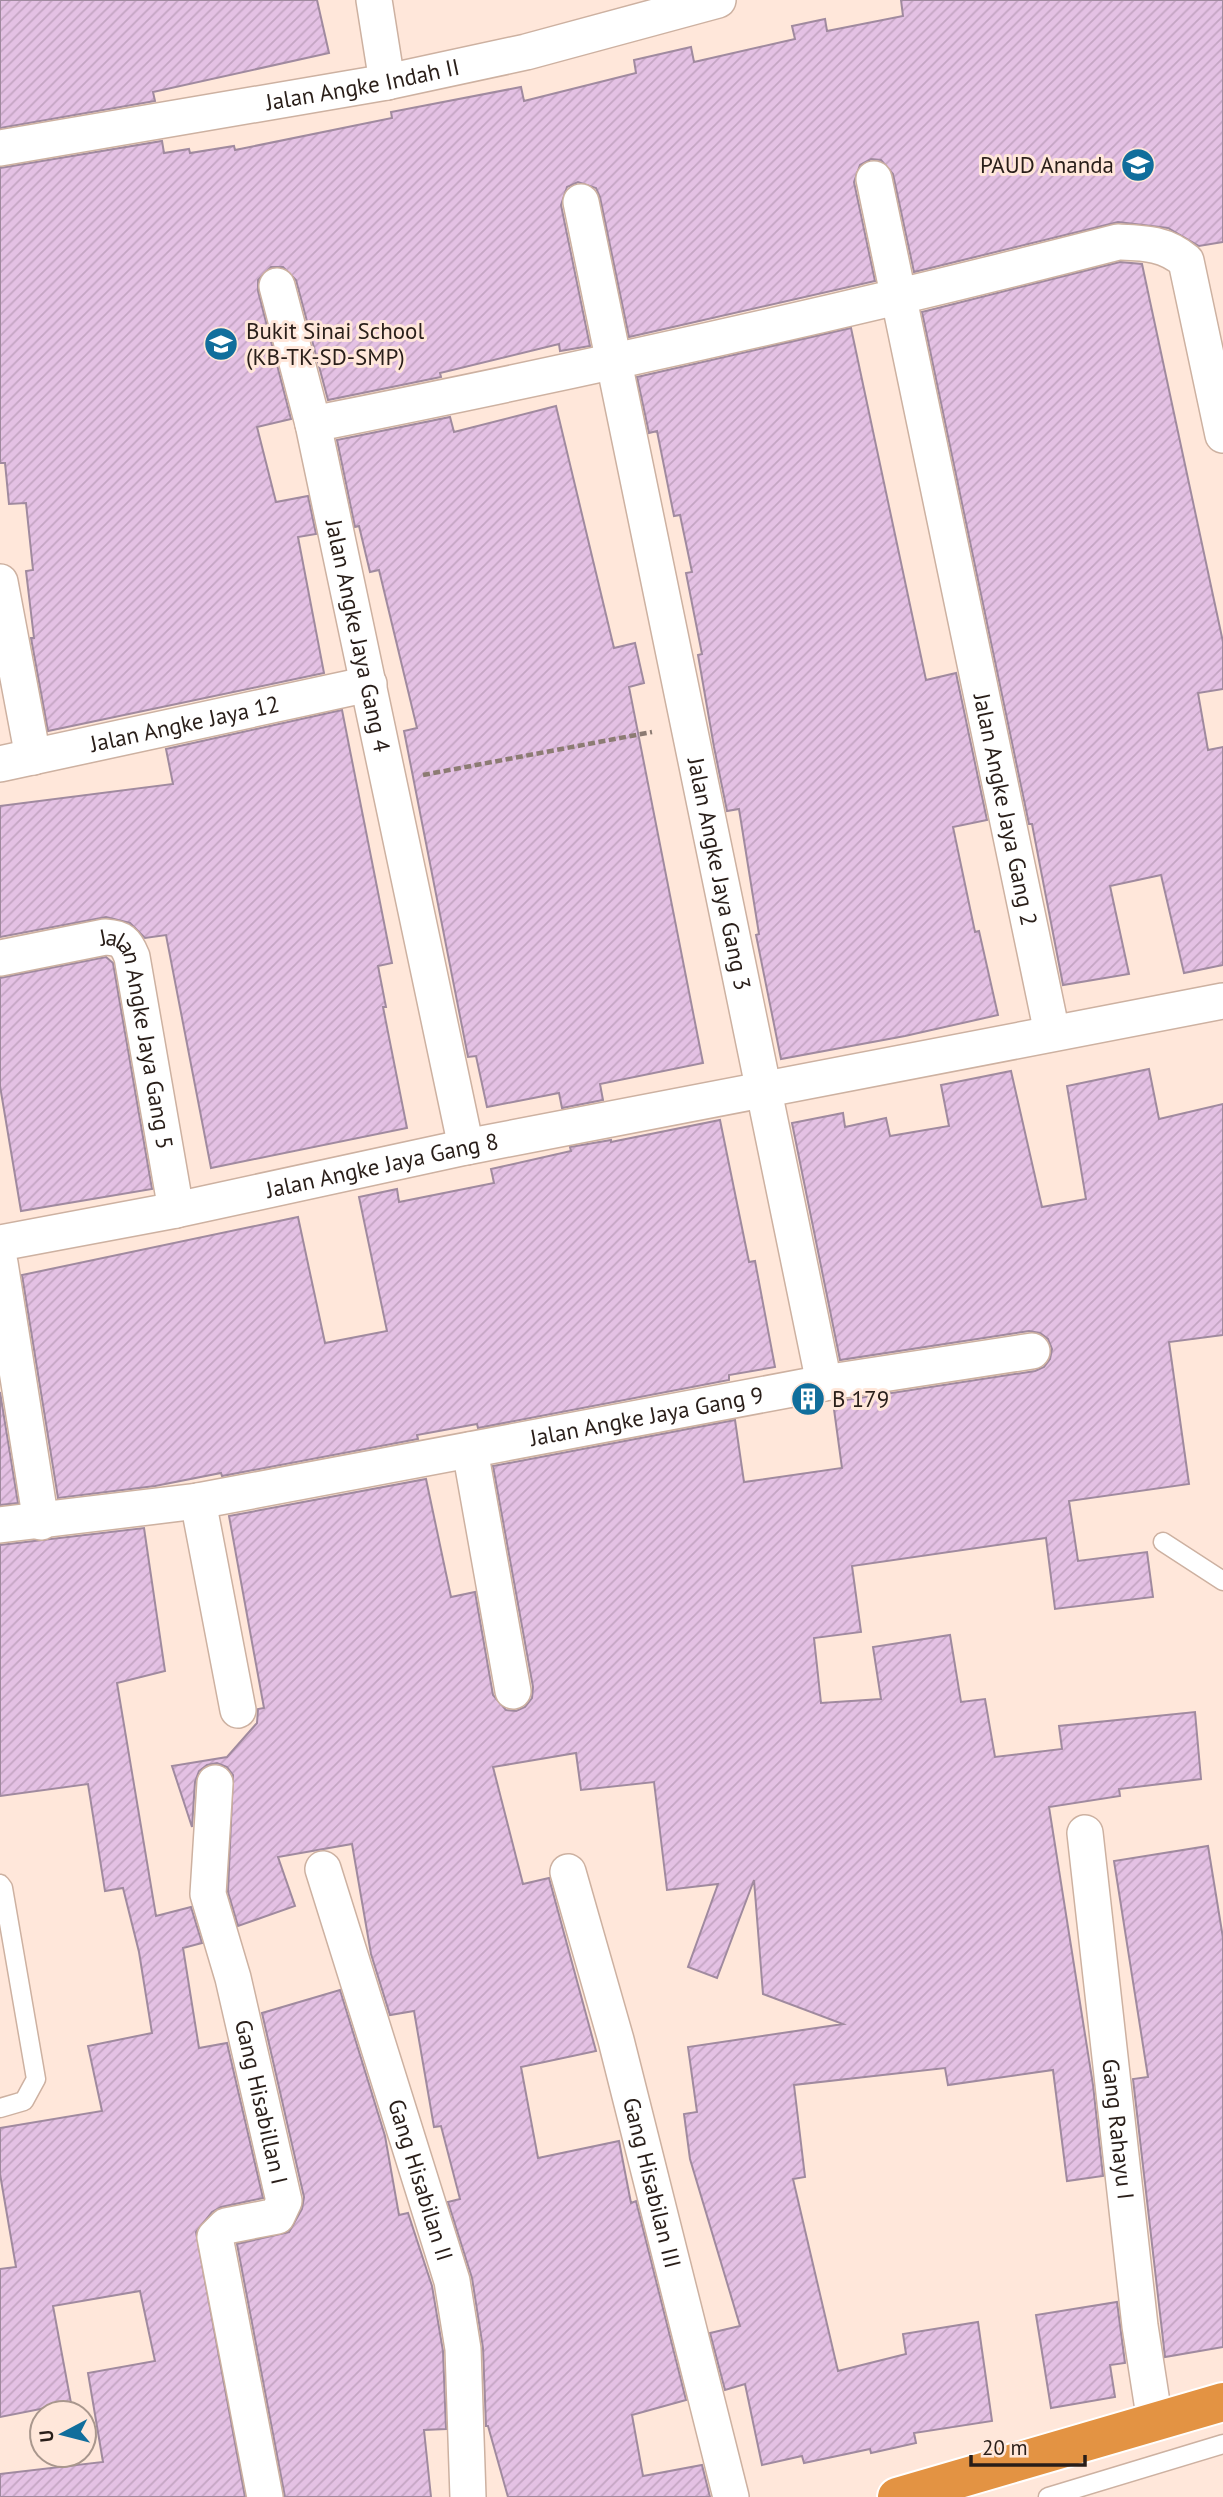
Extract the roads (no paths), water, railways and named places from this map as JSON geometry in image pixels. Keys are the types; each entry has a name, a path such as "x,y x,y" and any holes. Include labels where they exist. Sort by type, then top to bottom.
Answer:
{"highway":[{"path":"897,2497 1223,2402"}],"street":[{"path":"374,0 387,82"},
{"name":"Jalan Angke Indah II","path":"0,148 387,82 526,52 718,0"},
{"name":"Jalan Angke Jaya Gang 2","path":"874,179 1052,1033"},
{"name":"Jalan Angke Jaya Gang 3","path":"582,202 824,1383"},
{"path":"313,424 615,364 899,299 1118,242 1146,243 1171,248 1186,261 1223,435"},
{"name":"Jalan Angke Jaya Gang 4","path":"277,286 313,424 466,1147"},
{"path":"0,582 17,761"},
{"name":"Jalan Angke Jaya 12","path":"17,761 369,684"},
{"name":"Jalan Angke Jaya Gang 5","path":"0,958 105,937 119,938 127,944 132,957 176,1210"},
{"path":"765,1091 1223,1001"},
{"name":"Jalan Angke Jaya Gang 8","path":"0,1243 176,1210 466,1147 765,1091"},
{"path":"0,1263 41,1522"},
{"name":"Jalan Angke Jaya Gang 9","path":"0,1525 198,1501 824,1383 1032,1352"},
{"path":"470,1450 513,1691"},
{"path":"198,1501 238,1710"},
{"name":"Gang Hisabillan I","path":"215,1783 208,1894 233,1978 284,2201 277,2216 226,2225 215,2237 265,2497"},
{"name":"Gang Rahayu I","path":"1085,1833 1140,2326 1155,2422"},
{"name":"Gang Hisabilan II","path":"323,1869 452,2281 463,2349 468,2497"},
{"name":"Gang Hisabilan III","path":"568,1872 616,2040 731,2497"}],"lane":[{"path":"1163,1542 1223,1581"},
{"path":"0,1884 3,1888 36,2079 24,2101 0,2108"},
{"path":"1048,2497 1223,2444"}],"place":[{"name":"PAUD Ananda","path":"1138,165"},
{"name":"Bukit Sinai School (KB-TK-SD-SMP)","path":"221,344"},
{"name":"B 179","path":"808,1399"}]}
